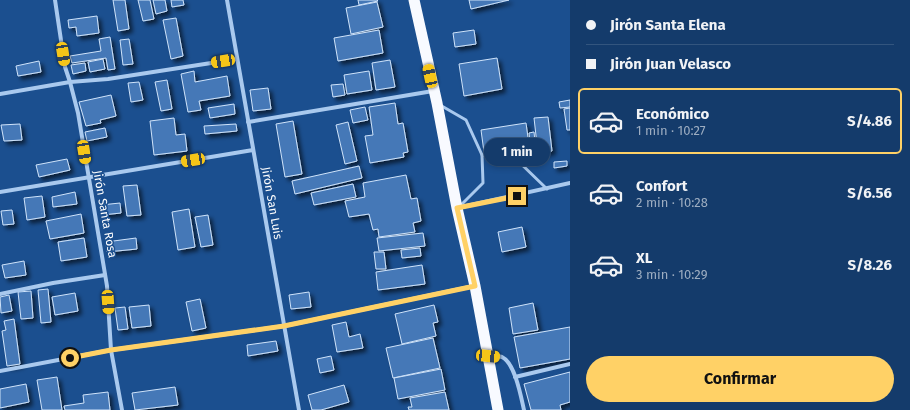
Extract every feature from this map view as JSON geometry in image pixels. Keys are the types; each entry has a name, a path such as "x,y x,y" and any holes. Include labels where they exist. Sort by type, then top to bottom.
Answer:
{"highway":[{"path":"414,0 437,103 457,208 475,286 498,410"}],"street":[{"name":"Jirón Santa Rosa","path":"55,0 65,67 78,113 105,275 111,350 122,410"},
{"name":"Jirón San Luis","path":"227,0 252,150 299,410"},
{"path":"0,94 70,82 108,79 237,59"},
{"path":"248,122 434,91"},
{"path":"0,192 252,150"},
{"path":"457,208 570,183"},
{"path":"0,294 53,283 105,275"},
{"path":"0,371 111,350 284,326 475,286"},
{"path":"488,356 502,357 509,363 515,377 524,410"},
{"path":"515,377 570,364"}],"lane":[{"path":"437,103 466,120 482,156 483,183 457,208"},
{"path":"482,156 516,159 547,189"}],"building":[{"path":"113,0 125,0 129,29 118,31"},
{"path":"138,0 150,0 154,19 143,21"},
{"path":"153,0 165,0 167,11 156,14"},
{"path":"171,0 183,0 184,5 172,7"},
{"path":"358,0 377,0 378,1 359,5"},
{"path":"469,0 509,0 471,9"},
{"path":"377,2 383,27 351,34 346,8"},
{"path":"97,16 99,33 77,36 76,27 69,28 68,20"},
{"path":"176,18 183,56 171,59 163,20"},
{"path":"379,30 383,53 338,61 334,38"},
{"path":"474,30 476,44 455,47 453,33"},
{"path":"110,37 115,69 108,70 106,58 72,63 70,56 101,51 99,39"},
{"path":"129,39 133,64 123,65 120,40"},
{"path":"497,58 502,89 464,96 459,64"},
{"path":"103,59 105,69 90,72 88,62"},
{"path":"390,60 395,87 376,90 372,63"},
{"path":"39,61 41,72 18,76 16,66"},
{"path":"85,63 86,71 73,74 71,65"},
{"path":"194,71 195,82 227,76 230,96 199,101 201,110 188,112 181,74"},
{"path":"369,71 372,90 347,94 344,75"},
{"path":"167,80 172,109 161,111 155,82"},
{"path":"139,82 143,100 131,102 128,83"},
{"path":"343,84 345,95 333,97 331,85"},
{"path":"268,88 271,109 253,111 250,90"},
{"path":"111,95 116,116 100,120 101,123 86,126 79,102"},
{"path":"570,100 570,107 560,108 559,102"},
{"path":"395,103 398,124 403,123 408,152 403,153 404,157 370,163 365,136 373,135 369,107"},
{"path":"234,104 235,114 210,118 208,108"},
{"path":"365,107 368,120 353,123 350,110"},
{"path":"570,108 570,130 567,130 564,109"},
{"path":"548,117 552,151 538,153 534,118"},
{"path":"174,118 176,135 185,134 187,151 154,155 150,121"},
{"path":"293,121 302,174 285,177 276,124"},
{"path":"348,122 357,161 345,164 336,125"},
{"path":"526,123 529,145 484,152 481,130"},
{"path":"20,124 22,140 4,141 1,125"},
{"path":"236,124 237,131 205,134 204,126"},
{"path":"105,128 107,137 87,141 85,132"},
{"path":"534,132 535,142 530,142 529,133"},
{"path":"67,159 70,170 39,177 36,165"},
{"path":"567,161 567,166 554,168 554,162"},
{"path":"359,166 362,178 295,194 292,181"},
{"path":"406,175 411,199 417,198 421,221 413,223 415,232 379,237 378,229 373,230 369,214 349,217 345,201 365,197 363,183"},
{"path":"353,184 356,197 314,205 311,193"},
{"path":"137,185 141,215 127,216 123,186"},
{"path":"75,192 77,204 53,207 52,197"},
{"path":"42,196 45,217 27,220 24,198"},
{"path":"120,203 121,213 102,215 101,205"},
{"path":"189,209 195,247 178,250 172,212"},
{"path":"12,210 14,224 3,225 1,211"},
{"path":"81,214 84,233 50,239 46,221"},
{"path":"208,215 213,245 201,247 195,217"},
{"path":"522,227 526,247 502,252 498,232"},
{"path":"423,233 425,246 379,251 377,238"},
{"path":"84,238 87,257 61,261 58,242"},
{"path":"136,238 137,249 107,252 106,242"},
{"path":"420,248 421,256 402,258 401,250"},
{"path":"374,252 384,252 386,269 376,269"},
{"path":"24,261 26,275 5,278 2,265"},
{"path":"422,265 425,284 378,290 376,272"},
{"path":"48,289 51,322 41,323 38,290"},
{"path":"31,291 33,318 21,319 18,292"},
{"path":"309,292 311,307 291,309 289,295"},
{"path":"75,293 78,311 55,315 52,297"},
{"path":"9,295 12,311 1,313 0,297"},
{"path":"200,299 206,328 192,331 186,302"},
{"path":"533,303 538,330 513,334 509,308"},
{"path":"149,305 151,326 132,328 129,307"},
{"path":"434,305 438,322 433,323 436,336 402,344 395,314"},
{"path":"125,307 128,329 118,330 115,308"},
{"path":"14,319 20,364 7,366 2,331 6,330 4,321"},
{"path":"346,322 349,337 360,334 363,348 337,352 332,325"},
{"path":"570,327 570,359 520,368 514,337"},
{"path":"433,338 440,368 393,378 386,348"},
{"path":"276,341 278,351 248,356 247,345"},
{"path":"331,356 334,370 320,373 317,359"},
{"path":"441,369 445,390 398,399 394,378"},
{"path":"570,372 570,402 560,405 561,410 531,410 524,384"},
{"path":"57,377 62,410 42,410 37,380"},
{"path":"26,384 29,402 0,408 0,389"},
{"path":"344,385 349,402 321,410 312,410 308,395"},
{"path":"175,387 178,405 135,410 132,393"},
{"path":"108,392 110,410 65,410 64,406 84,403 83,395"},
{"path":"445,392 449,410 409,410 408,407 412,407 410,398"}],"route":[{"path":"70,358 111,350 284,326 475,286 457,208 517,196"}]}
